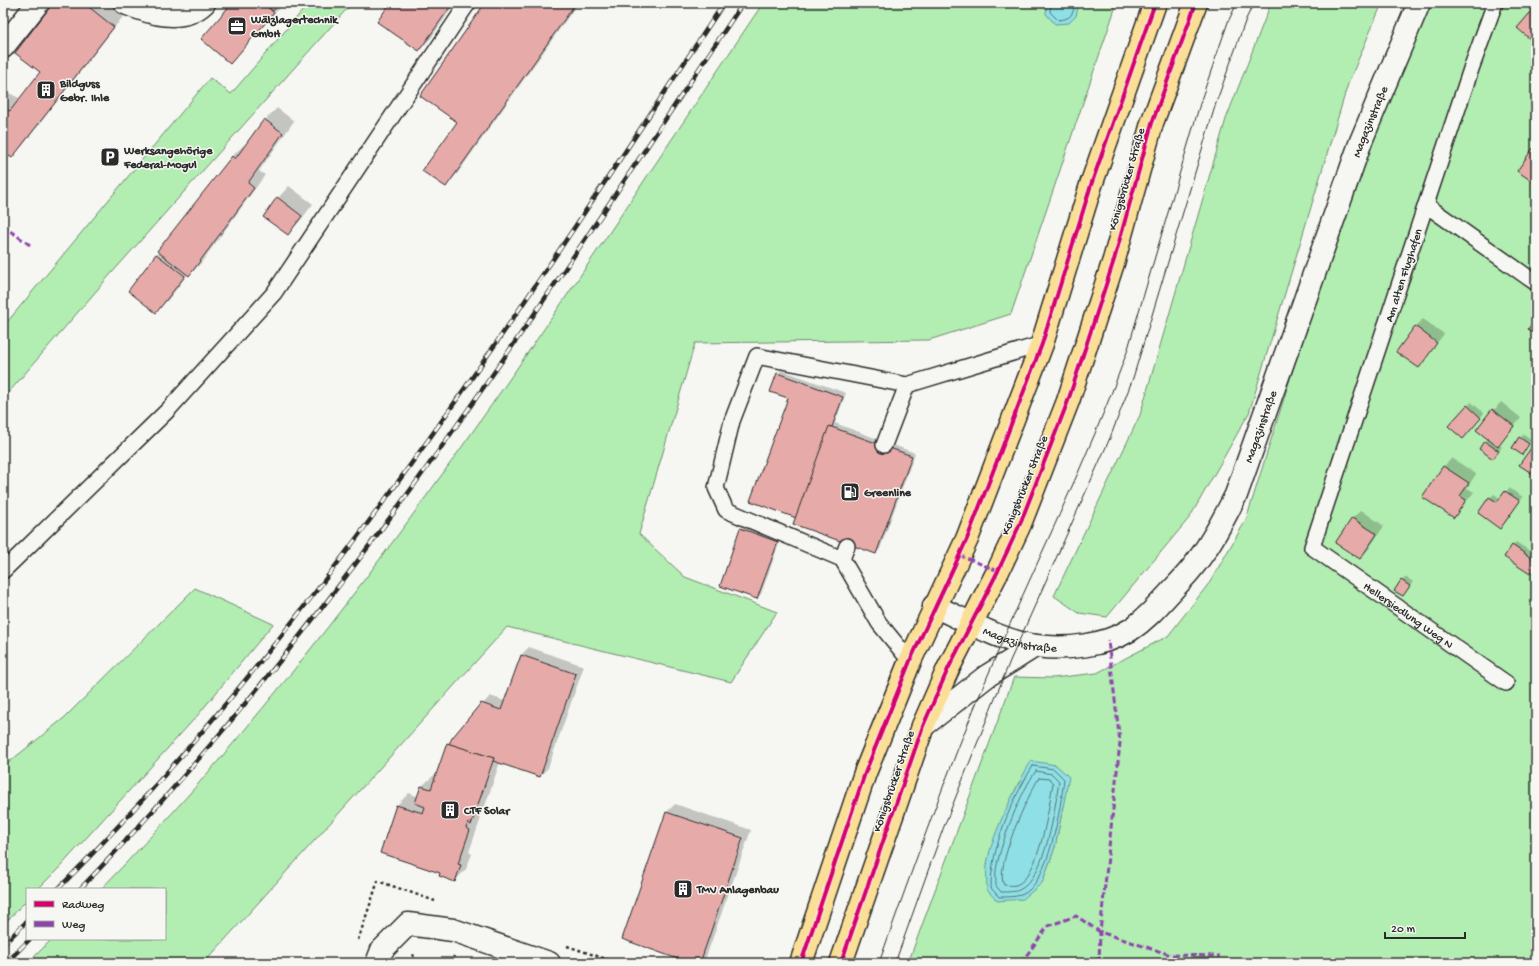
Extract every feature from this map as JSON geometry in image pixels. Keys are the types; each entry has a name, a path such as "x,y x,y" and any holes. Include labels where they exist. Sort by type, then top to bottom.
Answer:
{"main road":[{"path":"801,963 865,773 910,661 934,606 967,539 1042,344 1091,185 1155,3"},
{"name":"Königsbrücker Straße","path":"841,963 923,726 971,623 1020,524 1068,401 1114,260 1152,124 1196,3"}],"street":[{"path":"3,47 38,3"},
{"path":"125,3 152,13 174,16 200,7 204,3"},
{"name":"Magazinstraße","path":"934,606 1004,637 1035,646 1083,646 1108,640 1130,630 1149,616 1193,567 1214,535 1236,495 1361,141 1419,3"},
{"path":"923,726 987,676 1035,646"},
{"path":"377,963 382,950 408,924 453,930 549,963"}],"lane":[{"path":"3,571 168,410 274,293 468,3"},
{"name":"Am alten Flughafen","path":"1312,547 1495,3"},
{"path":"1426,206 1536,283"},
{"path":"910,661 879,623 844,552 788,535 726,510 716,488 732,421 757,356 907,385 1042,344"},
{"path":"884,445 907,385"},
{"name":"Hellersiedlung Weg N","path":"1312,547 1506,683"}],"green space":[{"path":"309,3 352,3 110,275 3,399 3,327 210,78 231,94"},
{"path":"763,3 1117,3 1011,314 929,340 695,343 639,534 685,577 777,612 731,682 507,627 204,963 28,963 51,940 166,940 166,888 102,888 195,787 284,682 370,573 452,461 609,233"},
{"path":"1271,3 1379,3 1380,8 1348,84 1249,413 1190,517 1107,617 1079,613 1054,596 1140,415 1226,119"},
{"path":"1426,3 1536,3 1536,963 908,963 1014,677 1053,678 1097,673 1168,636 1210,582 1246,520 1345,203","holes":["1019,782 1063,807 1055,847 1042,883 987,864 998,829"]},
{"path":"195,588 273,624 197,716 59,868 39,888 26,888 26,901 3,925 3,767 64,718"}],"water":[{"path":"1047,3 1079,3 1076,16 1069,23 1055,24 1046,14"},
{"path":"1031,761 1056,765 1069,777 1055,847 1042,883 1023,899 997,901 987,890 989,853 1005,812"}],"building":[{"name":"Bildguss Gebr. Ihle","path":"53,3 84,3 114,27 12,158 3,152 3,107 10,111 40,72 15,53"},
{"name":"Wälzlagertechnik GmbH","path":"232,3 263,3 274,13 230,64 201,39"},
{"path":"263,3 280,3 273,11"},
{"path":"390,3 453,3 419,51 377,22"},
{"path":"485,3 576,3 446,187 422,171 457,122 420,96"},
{"path":"1536,6 1536,44 1517,28"},
{"path":"264,119 283,133 248,183 254,188 189,276 157,251 232,156 235,159"},
{"path":"1533,148 1536,150 1536,184 1517,171"},
{"path":"277,197 302,216 288,235 263,217"},
{"path":"156,254 185,276 156,313 128,291"},
{"path":"1536,318 1536,334 1528,329"},
{"path":"1415,326 1437,343 1419,368 1396,352"},
{"path":"777,373 843,397 822,454 825,458 821,458 817,467 820,471 804,517 799,517 799,519 750,501 788,398 770,392"},
{"path":"1467,405 1481,418 1463,439 1448,426"},
{"path":"1492,409 1514,426 1498,447 1476,430"},
{"path":"829,426 912,456 876,554 793,524"},
{"path":"1519,437 1529,444 1522,455 1512,448"},
{"path":"1484,441 1499,451 1493,459 1479,449"},
{"path":"1536,441 1536,476 1519,465"},
{"path":"1443,466 1469,483 1460,496 1466,500 1454,518 1422,497"},
{"path":"1505,491 1520,501 1500,529 1478,513 1489,497 1497,502"},
{"path":"1352,518 1377,534 1360,559 1335,543"},
{"path":"740,528 778,542 757,599 720,586"},
{"path":"1512,545 1536,561 1530,574 1504,557"},
{"path":"1401,580 1410,586 1403,596 1394,591"},
{"path":"521,655 576,674 540,777 493,761 494,758 449,744 452,738 481,703 501,710"},
{"name":"CTF Solar","path":"447,743 494,758 471,825 468,823 466,828 470,830 458,864 461,865 455,882 439,876 440,873 380,853 396,805 423,813 425,807 415,803 421,786 431,789"},
{"name":"TMV Anlagenbau","path":"666,812 743,838 700,963 689,963 622,939"}],"tram line":[{"path":"879,963 931,818 973,710 1095,434 1127,352 1202,97 1228,22 1237,3"},
{"path":"895,963 943,829 1010,661 1110,438 1133,378 1216,103 1246,19 1254,3"}],"railway":[{"path":"59,888 153,788 243,683 329,574 412,462 492,349 724,3"},
{"path":"81,888 174,787 264,681 349,572 431,461 511,348 743,3"},
{"path":"3,945 26,922"},
{"path":"6,963 29,940"}],"marked path":[{"path":"3,226 30,245"},
{"path":"959,555 998,571"},
{"path":"1099,963 1100,932 1120,743 1108,640"},
{"path":"1021,963 1048,926 1076,916 1100,932 1171,955 1220,956"}],"cycle path":[{"path":"801,963 865,773 910,661 967,539 1042,344 1091,185 1155,3"},
{"path":"841,963 923,726 948,669 1020,524 1068,401 1114,260 1152,123 1196,3"}],"place":[{"name":"Wälzlagertechnik GmbH","path":"237,26"},
{"name":"Bildguss Gebr. Ihle","path":"46,90"},
{"name":"Werksangehörige Federal-Mogul","path":"110,157"},
{"name":"Greenline","path":"850,492"},
{"name":"CTF Solar","path":"450,810"},
{"name":"TMV Anlagenbau","path":"683,889"}]}
